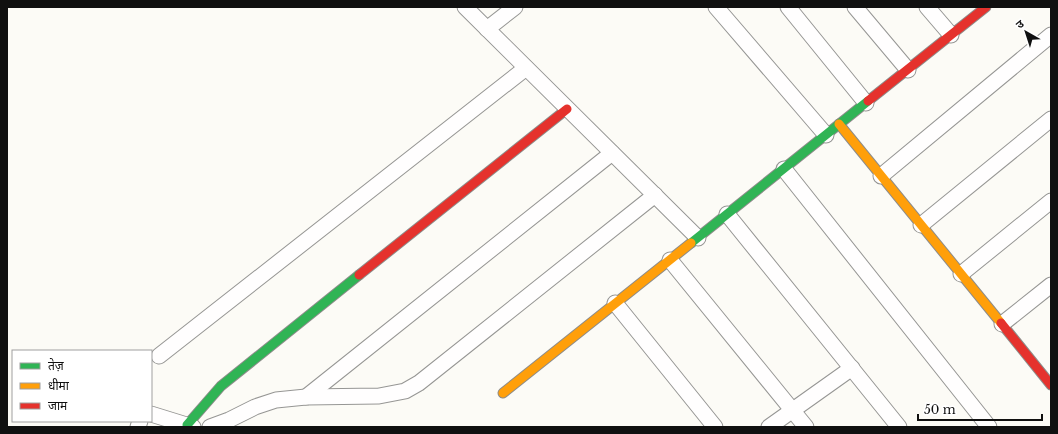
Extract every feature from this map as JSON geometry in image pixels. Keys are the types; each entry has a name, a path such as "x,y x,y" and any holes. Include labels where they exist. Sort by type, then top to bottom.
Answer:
{"street":[{"path":"465,7 698,238"},
{"path":"487,29 514,7"},
{"path":"716,7 826,135"},
{"path":"788,7 866,103"},
{"path":"855,7 908,70"},
{"path":"927,7 951,35"},
{"path":"503,393 986,7"},
{"path":"881,176 1051,35"},
{"path":"159,356 526,68"},
{"path":"152,414 190,426 221,386 567,109"},
{"path":"921,225 1051,119"},
{"path":"839,124 1051,385"},
{"path":"306,397 612,153"},
{"path":"784,169 989,427"},
{"path":"210,427 229,420 255,407 276,400 306,397 379,396 405,391 419,383 655,195"},
{"path":"961,274 1051,201"},
{"path":"727,214 899,427"},
{"path":"670,260 806,427"},
{"path":"1002,324 1051,285"},
{"path":"615,303 715,427"},
{"path":"770,427 852,368"}],"traffic: fast":[{"path":"691,243 868,101"},
{"path":"187,425 221,386 359,275"}],"traffic: slow":[{"path":"839,124 1001,323"},
{"path":"503,393 691,243"}],"traffic: jam":[{"path":"868,101 986,7"},
{"path":"359,275 567,109"},
{"path":"1001,323 1051,385"}]}
